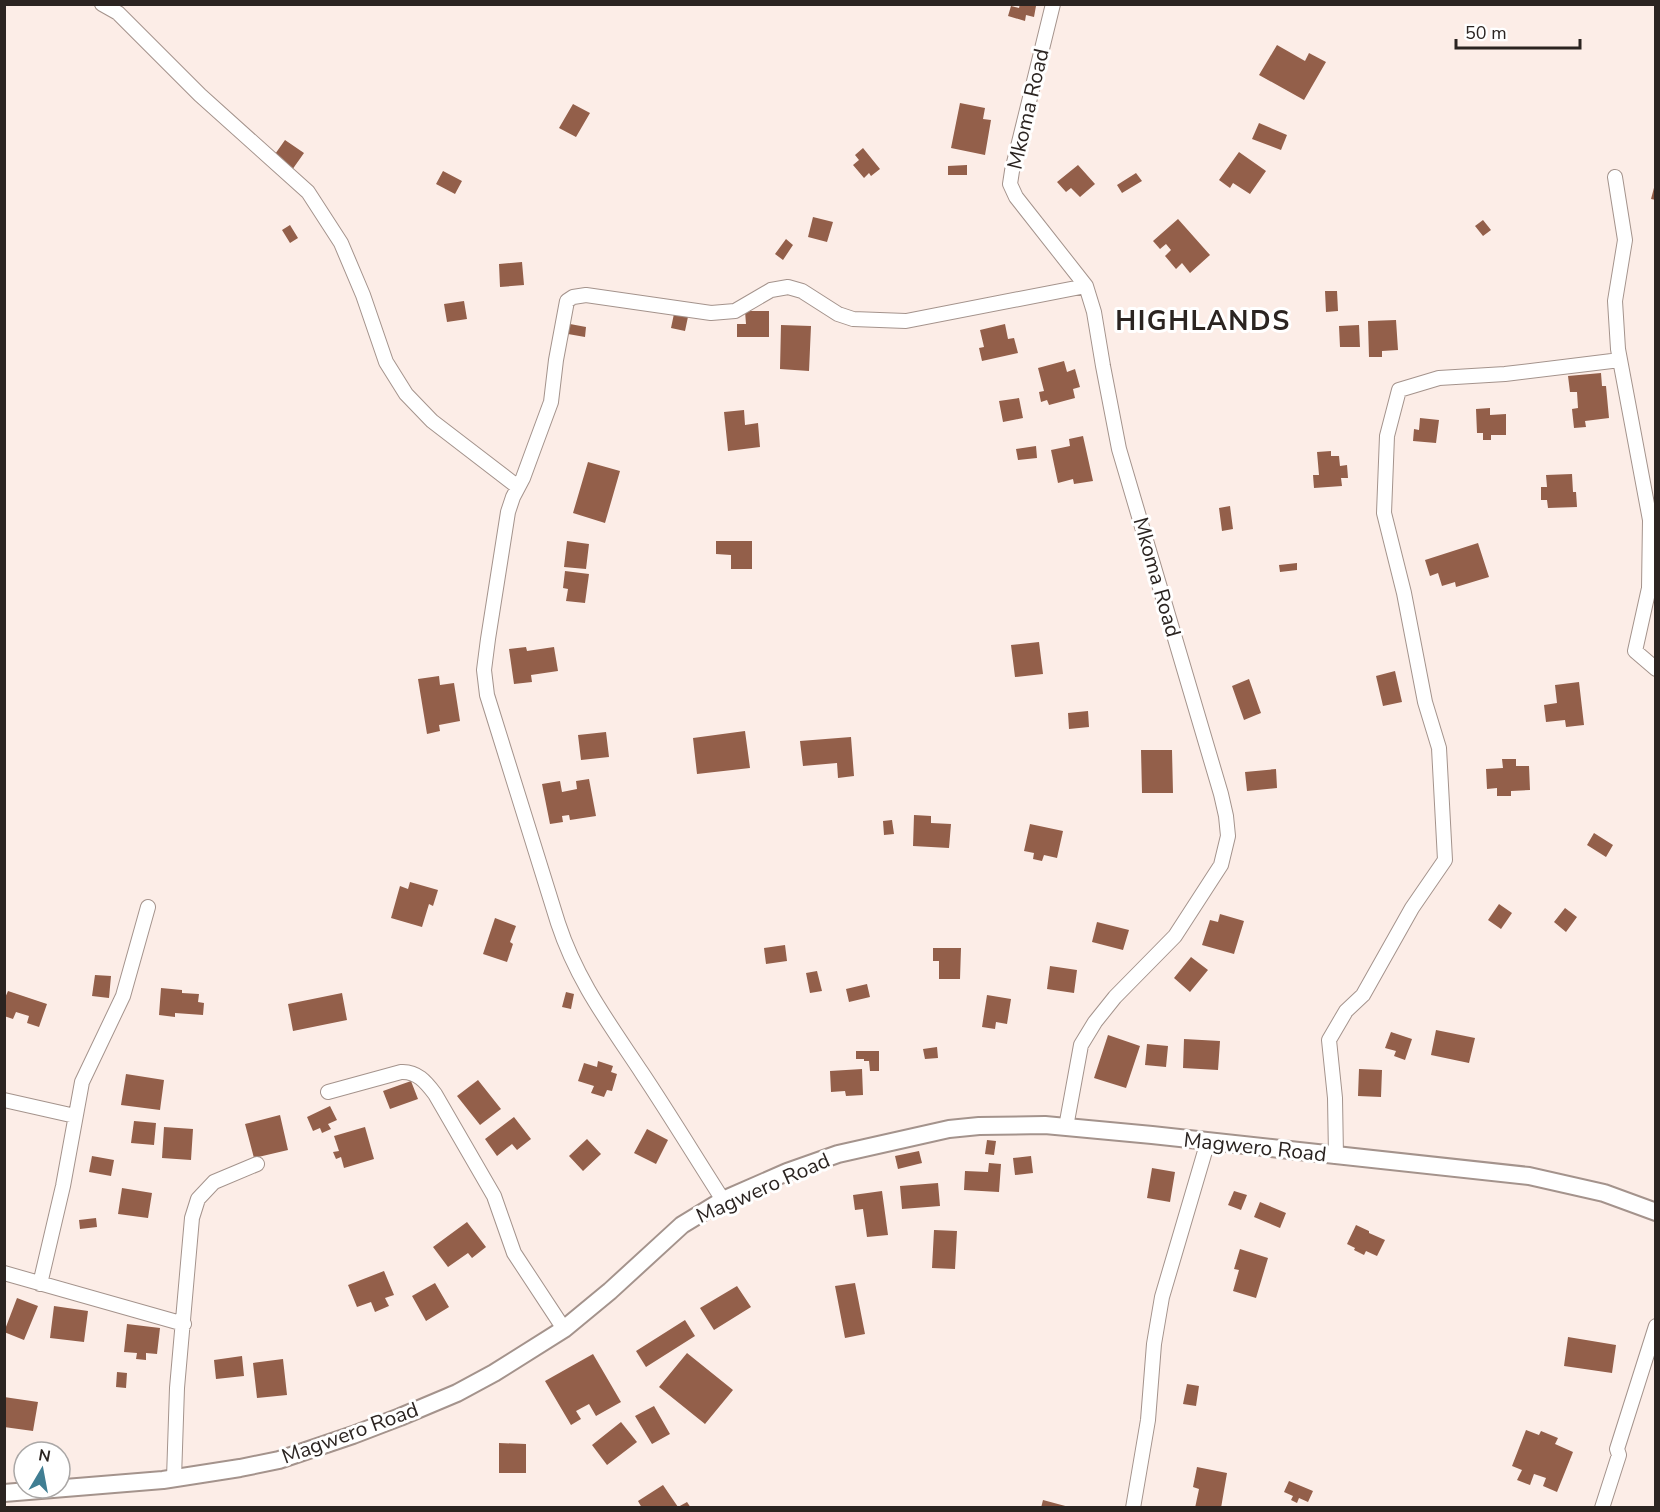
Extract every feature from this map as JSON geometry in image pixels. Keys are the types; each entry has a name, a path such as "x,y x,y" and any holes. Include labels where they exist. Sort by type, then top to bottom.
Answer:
{"street":[{"path":"102,4 118,14 200,95 308,192 341,243 363,295 386,362 406,394 432,421 518,487"},
{"name":"Mkoma Road","path":"1053,4 1012,171 1011,184 1016,197 1086,286 1094,312 1102,366 1119,449 1221,794 1227,816 1228,836 1221,865 1175,936 1115,997 1095,1022 1082,1045 1066,1127"},
{"path":"1615,177 1624,240 1615,301 1618,349 1650,520 1649,588 1635,651 1656,669"},
{"path":"723,1200 594,1002 569,953 488,694 484,670 508,512 551,402 567,301 573,297 586,295 711,313 735,311 771,290 788,287 802,291 838,314 853,319 906,321 1086,286"},
{"path":"1336,1156 1335,1098 1329,1040 1346,1011 1363,995 1412,908 1444,860 1439,748 1425,702 1404,593 1384,513 1387,436 1400,390 1439,378 1505,374 1620,360"},
{"path":"40,1284 63,1186 82,1082 123,996 148,907"},
{"path":"328,1092 405,1071 414,1073 424,1081 435,1094 494,1196 514,1253 564,1329"},
{"path":"4,1100 75,1116"},
{"name":"Magwero Road","path":"4,1493 174,1478 240,1468 279,1460 353,1435 457,1393 494,1373 564,1329 610,1291 682,1225 723,1200 788,1172 838,1154 949,1129 1036,1125 1066,1127 1529,1176 1604,1193 1656,1212"},
{"path":"1134,1508 1148,1420 1154,1344 1162,1297 1208,1141"},
{"path":"174,1478 177,1388 192,1218 198,1199 214,1182 257,1164"},
{"path":"4,1273 184,1324"},
{"path":"1602,1508 1618,1455 1617,1449 1656,1326"}],"building":[{"path":"1020,4 1036,6 1034,17 1026,15 1025,21 1008,16 1011,6 1019,8"},
{"path":"1277,45 1305,61 1309,53 1326,62 1304,100 1259,75"},
{"path":"960,103 985,108 983,119 991,120 985,155 951,148"},
{"path":"573,104 590,113 576,137 559,128"},
{"path":"1259,123 1287,135 1281,150 1252,139"},
{"path":"285,140 304,153 292,170 273,157"},
{"path":"863,148 880,169 871,176 869,173 864,178 853,165 859,160 855,155"},
{"path":"1239,152 1266,171 1250,194 1233,183 1230,188 1219,180"},
{"path":"967,165 967,175 948,175 948,166"},
{"path":"1078,165 1095,184 1080,197 1071,188 1066,192 1057,182"},
{"path":"443,171 462,181 455,194 436,184"},
{"path":"1136,173 1142,181 1122,193 1117,185"},
{"path":"1656,184 1656,200 1651,199"},
{"path":"813,217 833,222 827,242 808,237"},
{"path":"1178,219 1210,255 1190,273 1182,263 1176,269 1165,256 1171,250 1166,244 1160,249 1153,241"},
{"path":"1483,220 1491,230 1483,236 1475,226"},
{"path":"290,225 298,238 290,243 282,230"},
{"path":"786,239 793,245 783,260 775,254"},
{"path":"522,262 524,285 500,287 499,264"},
{"path":"1325,291 1337,291 1338,311 1326,312"},
{"path":"464,301 467,319 447,322 444,304"},
{"path":"675,309 689,312 685,331 671,328"},
{"path":"745,311 769,311 769,337 737,337 737,324 746,324"},
{"path":"1396,320 1398,350 1382,351 1382,357 1369,357 1368,321"},
{"path":"570,324 586,327 585,337 568,334"},
{"path":"1005,324 1008,339 1014,338 1018,353 982,361 979,348 984,347 980,330"},
{"path":"781,325 811,326 809,371 780,369"},
{"path":"1359,325 1360,347 1340,347 1339,326"},
{"path":"1064,361 1067,372 1075,369 1080,387 1073,389 1075,398 1049,405 1047,400 1041,402 1039,392 1044,391 1038,368"},
{"path":"1601,373 1602,386 1606,386 1609,418 1585,421 1586,427 1574,428 1572,409 1578,408 1577,392 1570,392 1568,376"},
{"path":"1019,398 1023,418 1003,422 999,401"},
{"path":"1490,408 1490,415 1506,414 1506,435 1491,435 1491,440 1483,440 1483,433 1477,433 1476,409"},
{"path":"744,410 745,425 758,423 760,447 728,451 724,412"},
{"path":"1420,418 1439,420 1436,443 1413,441 1414,429 1419,430"},
{"path":"1083,436 1093,481 1074,484 1073,479 1058,483 1051,450 1070,446 1069,439"},
{"path":"1036,446 1037,458 1018,460 1016,449"},
{"path":"1331,451 1331,456 1339,456 1340,466 1347,465 1348,478 1341,478 1342,486 1314,488 1313,475 1319,475 1317,452"},
{"path":"588,462 620,471 605,523 573,513"},
{"path":"1572,474 1577,507 1548,508 1547,500 1541,500 1541,487 1547,487 1546,475"},
{"path":"1230,506 1233,529 1222,531 1219,508"},
{"path":"567,541 589,544 586,569 564,567"},
{"path":"716,541 752,541 752,569 731,569 731,555 716,554"},
{"path":"1478,543 1489,577 1456,587 1455,582 1442,586 1438,573 1430,576 1425,560"},
{"path":"1297,563 1297,570 1280,572 1279,565"},
{"path":"565,571 589,574 585,603 566,601 568,589 563,588"},
{"path":"1039,642 1043,674 1015,677 1011,645"},
{"path":"526,647 527,651 554,647 558,671 531,675 532,682 514,684 509,649"},
{"path":"1395,671 1402,702 1383,706 1376,676"},
{"path":"439,676 440,685 454,683 460,721 439,725 440,731 427,734 418,679"},
{"path":"1249,679 1261,713 1244,720 1232,686"},
{"path":"1579,682 1584,725 1566,727 1565,720 1546,722 1544,705 1557,703 1555,685"},
{"path":"1088,711 1089,727 1069,729 1068,713"},
{"path":"745,731 750,768 697,774 693,738"},
{"path":"606,732 609,757 581,760 578,735"},
{"path":"851,737 854,776 838,778 837,763 803,766 800,741"},
{"path":"1141,750 1172,750 1173,793 1142,793"},
{"path":"1502,759 1516,759 1516,766 1529,766 1530,790 1511,791 1511,796 1497,796 1497,788 1487,789 1486,769 1503,768"},
{"path":"1276,769 1277,788 1247,791 1245,772"},
{"path":"589,779 596,816 570,820 569,815 562,816 563,822 550,824 542,784 560,781 562,792 577,789 576,781"},
{"path":"914,815 931,816 931,823 951,824 949,848 913,846"},
{"path":"892,820 894,834 884,835 883,821"},
{"path":"1030,824 1063,831 1057,858 1044,855 1042,861 1033,859 1034,853 1024,851"},
{"path":"1594,833 1613,845 1606,857 1587,845"},
{"path":"410,882 438,890 433,906 429,904 422,927 391,918 400,886 408,889"},
{"path":"1499,904 1512,913 1501,929 1488,920"},
{"path":"1565,908 1577,917 1566,932 1554,922"},
{"path":"1220,914 1244,921 1234,954 1202,945 1210,920 1218,922"},
{"path":"495,918 516,926 510,942 513,944 507,962 483,954"},
{"path":"1097,922 1129,930 1123,950 1092,942"},
{"path":"785,945 787,961 766,964 764,948"},
{"path":"933,948 961,948 960,979 939,979 939,961 933,961"},
{"path":"1191,957 1208,970 1190,992 1174,978"},
{"path":"1050,966 1077,970 1074,993 1047,989"},
{"path":"817,971 822,991 810,993 806,973"},
{"path":"95,975 111,976 109,998 92,996"},
{"path":"867,984 870,997 849,1002 846,989"},
{"path":"161,988 199,994 198,1002 204,1003 203,1015 175,1013 175,1017 159,1015"},
{"path":"8,991 47,1004 39,1027 27,1023 29,1016 16,1012 13,1019 4,1016 4,1000"},
{"path":"566,992 574,994 571,1009 562,1007"},
{"path":"342,993 347,1020 293,1031 288,1004"},
{"path":"987,995 1011,999 1007,1024 996,1022 995,1029 982,1027"},
{"path":"1436,1030 1475,1038 1469,1063 1431,1055"},
{"path":"1391,1032 1412,1039 1405,1060 1394,1056 1396,1051 1385,1048"},
{"path":"1108,1035 1140,1046 1126,1088 1094,1078"},
{"path":"1184,1039 1220,1041 1218,1070 1183,1068"},
{"path":"1147,1044 1168,1046 1166,1067 1145,1065"},
{"path":"937,1047 938,1058 925,1059 923,1049"},
{"path":"856,1051 879,1051 879,1071 870,1071 869,1061 856,1059"},
{"path":"598,1061 613,1066 611,1072 617,1074 612,1091 607,1090 604,1097 591,1093 594,1086 578,1081 584,1063 597,1067"},
{"path":"862,1069 863,1095 846,1096 845,1091 831,1092 830,1071"},
{"path":"1359,1069 1382,1070 1381,1097 1358,1096"},
{"path":"126,1074 164,1080 160,1110 121,1105"},
{"path":"478,1080 501,1109 480,1125 457,1096"},
{"path":"411,1081 418,1099 390,1109 383,1091"},
{"path":"330,1106 337,1120 328,1124 331,1129 322,1133 320,1128 313,1131 307,1117"},
{"path":"280,1115 288,1150 254,1158 245,1124"},
{"path":"514,1117 531,1139 517,1150 512,1144 497,1156 485,1139"},
{"path":"134,1121 156,1123 154,1145 131,1143"},
{"path":"164,1127 193,1129 191,1160 162,1158"},
{"path":"365,1127 374,1159 344,1168 341,1157 336,1159 333,1152 339,1151 334,1136"},
{"path":"647,1129 668,1140 656,1164 634,1153"},
{"path":"587,1139 601,1154 583,1171 569,1156"},
{"path":"987,1140 996,1141 994,1155 985,1154"},
{"path":"919,1151 922,1163 898,1169 895,1156"},
{"path":"92,1156 114,1160 111,1176 89,1172"},
{"path":"1031,1156 1033,1173 1015,1175 1013,1158"},
{"path":"989,1163 1001,1164 999,1192 964,1190 965,1171 988,1172"},
{"path":"1152,1168 1175,1172 1170,1202 1147,1198"},
{"path":"938,1183 940,1206 902,1209 900,1186"},
{"path":"122,1188 152,1193 148,1218 118,1214"},
{"path":"882,1191 888,1235 867,1237 863,1209 855,1210 853,1195"},
{"path":"1234,1191 1247,1195 1241,1210 1228,1205"},
{"path":"1260,1202 1286,1213 1280,1228 1254,1217"},
{"path":"96,1218 97,1227 80,1229 79,1220"},
{"path":"467,1222 486,1247 472,1258 468,1253 448,1267 433,1247"},
{"path":"1356,1225 1385,1240 1377,1256 1366,1251 1364,1255 1347,1244"},
{"path":"934,1230 957,1231 955,1269 932,1268"},
{"path":"1240,1249 1268,1258 1256,1298 1233,1291 1239,1270 1234,1269"},
{"path":"384,1271 394,1295 385,1298 389,1306 375,1312 371,1302 357,1307 348,1285"},
{"path":"435,1283 449,1307 426,1321 412,1296"},
{"path":"855,1283 865,1334 845,1338 835,1286"},
{"path":"737,1286 751,1307 714,1330 700,1308"},
{"path":"17,1298 38,1306 24,1340 4,1332"},
{"path":"54,1306 88,1311 84,1342 50,1338"},
{"path":"685,1320 695,1336 646,1367 636,1351"},
{"path":"127,1324 160,1328 157,1354 146,1353 146,1360 136,1359 137,1353 124,1352"},
{"path":"1568,1337 1616,1345 1612,1373 1564,1366"},
{"path":"687,1353 733,1390 705,1424 659,1387"},
{"path":"593,1354 621,1402 596,1416 589,1404 576,1411 581,1419 571,1425 545,1381"},
{"path":"242,1356 244,1376 216,1379 214,1360"},
{"path":"283,1359 287,1395 257,1398 253,1363"},
{"path":"117,1372 127,1373 126,1388 116,1387"},
{"path":"1187,1384 1199,1386 1196,1406 1183,1404"},
{"path":"4,1397 38,1402 33,1431 4,1427"},
{"path":"654,1406 670,1434 652,1444 635,1416"},
{"path":"621,1422 637,1442 607,1465 592,1445"},
{"path":"1526,1430 1539,1435 1541,1431 1558,1438 1555,1444 1573,1452 1557,1492 1543,1486 1546,1478 1534,1474 1530,1485 1517,1480 1522,1470 1512,1466"},
{"path":"499,1443 526,1444 526,1473 499,1473"},
{"path":"1197,1467 1227,1473 1221,1508 1195,1508 1199,1489 1193,1487"},
{"path":"1289,1481 1313,1491 1308,1502 1299,1498 1297,1503 1291,1500 1293,1496 1284,1492"},
{"path":"663,1485 678,1507 687,1502 691,1508 642,1508 638,1501"},
{"path":"1043,1500 1069,1507 1069,1508 1041,1508"}],"district":[{"name":"HIGHLANDS","path":"1203,321"}]}
